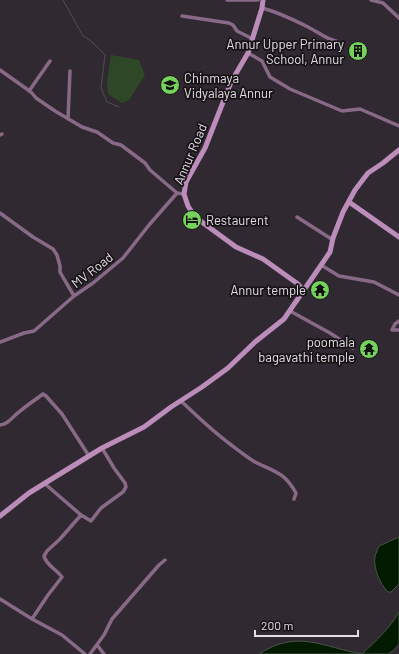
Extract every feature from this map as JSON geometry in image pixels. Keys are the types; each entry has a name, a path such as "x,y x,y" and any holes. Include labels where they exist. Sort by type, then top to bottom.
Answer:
{"main road":[{"name":"Annur Road","path":"263,0 262,8 248,52 231,82 205,148 186,182 184,194 188,206 195,217 236,247 263,259 298,284 303,290"},
{"path":"0,516 29,492 102,448 144,427 202,387 228,368 255,342 284,319 330,252 344,212 355,190 368,172 397,155 399,150"},
{"path":"349,202 399,237"}],"street":[{"path":"226,0 258,0"},
{"path":"371,0 383,3 399,18"},
{"path":"262,8 280,14 333,41 339,42"},
{"path":"182,16 229,23 233,25 237,31 253,39"},
{"path":"248,52 262,61 270,77 290,89 342,111 360,109 399,126"},
{"path":"30,91 50,61"},
{"path":"0,70 30,91 36,98 54,111 97,132 113,143 121,145 145,163 150,170 176,193 184,194"},
{"path":"68,119 70,71"},
{"name":"MV Road","path":"0,213 33,237 53,249 57,255 60,272 74,296 88,287 123,258 176,193"},
{"path":"297,216 333,240"},
{"path":"320,265 339,276 374,282 399,295"},
{"path":"0,342 34,331 74,296"},
{"path":"290,311 330,333 353,348"},
{"path":"399,321 395,324 392,330 399,330"},
{"path":"0,425 11,420 43,394 62,414 89,456"},
{"path":"181,401 229,444 255,462 276,471 283,476 296,493 294,499"},
{"path":"44,483 81,515 91,521 101,508 123,492 126,487 125,483 102,448"},
{"path":"32,620 62,577 45,561 44,556 81,515"},
{"path":"90,654 104,635 112,619 165,560"},
{"path":"0,600 32,620 62,635 85,654"},
{"path":"97,646 104,654"}],"shaded area":[{"path":"111,55 139,60 145,75 129,100 122,103 108,94 107,82"},
{"path":"399,537 399,584 391,592 388,592 382,585 378,576 375,566 375,556 379,546"},
{"path":"399,612 399,644 394,650 388,654 362,654 387,629"},
{"path":"298,641 322,644 362,654 259,654 286,642"}],"waterway":[{"path":"63,0 83,36 92,42 105,55 101,88 107,102 119,107"}],"place":[{"name":"Annur Upper Primary School, Annur","path":"358,51"},
{"name":"Chinmaya Vidyalaya Annur","path":"170,85"},
{"name":"Restaurent","path":"192,220"},
{"name":"Annur temple","path":"320,290"},
{"name":"poomala bagavathi temple","path":"369,349"}]}
